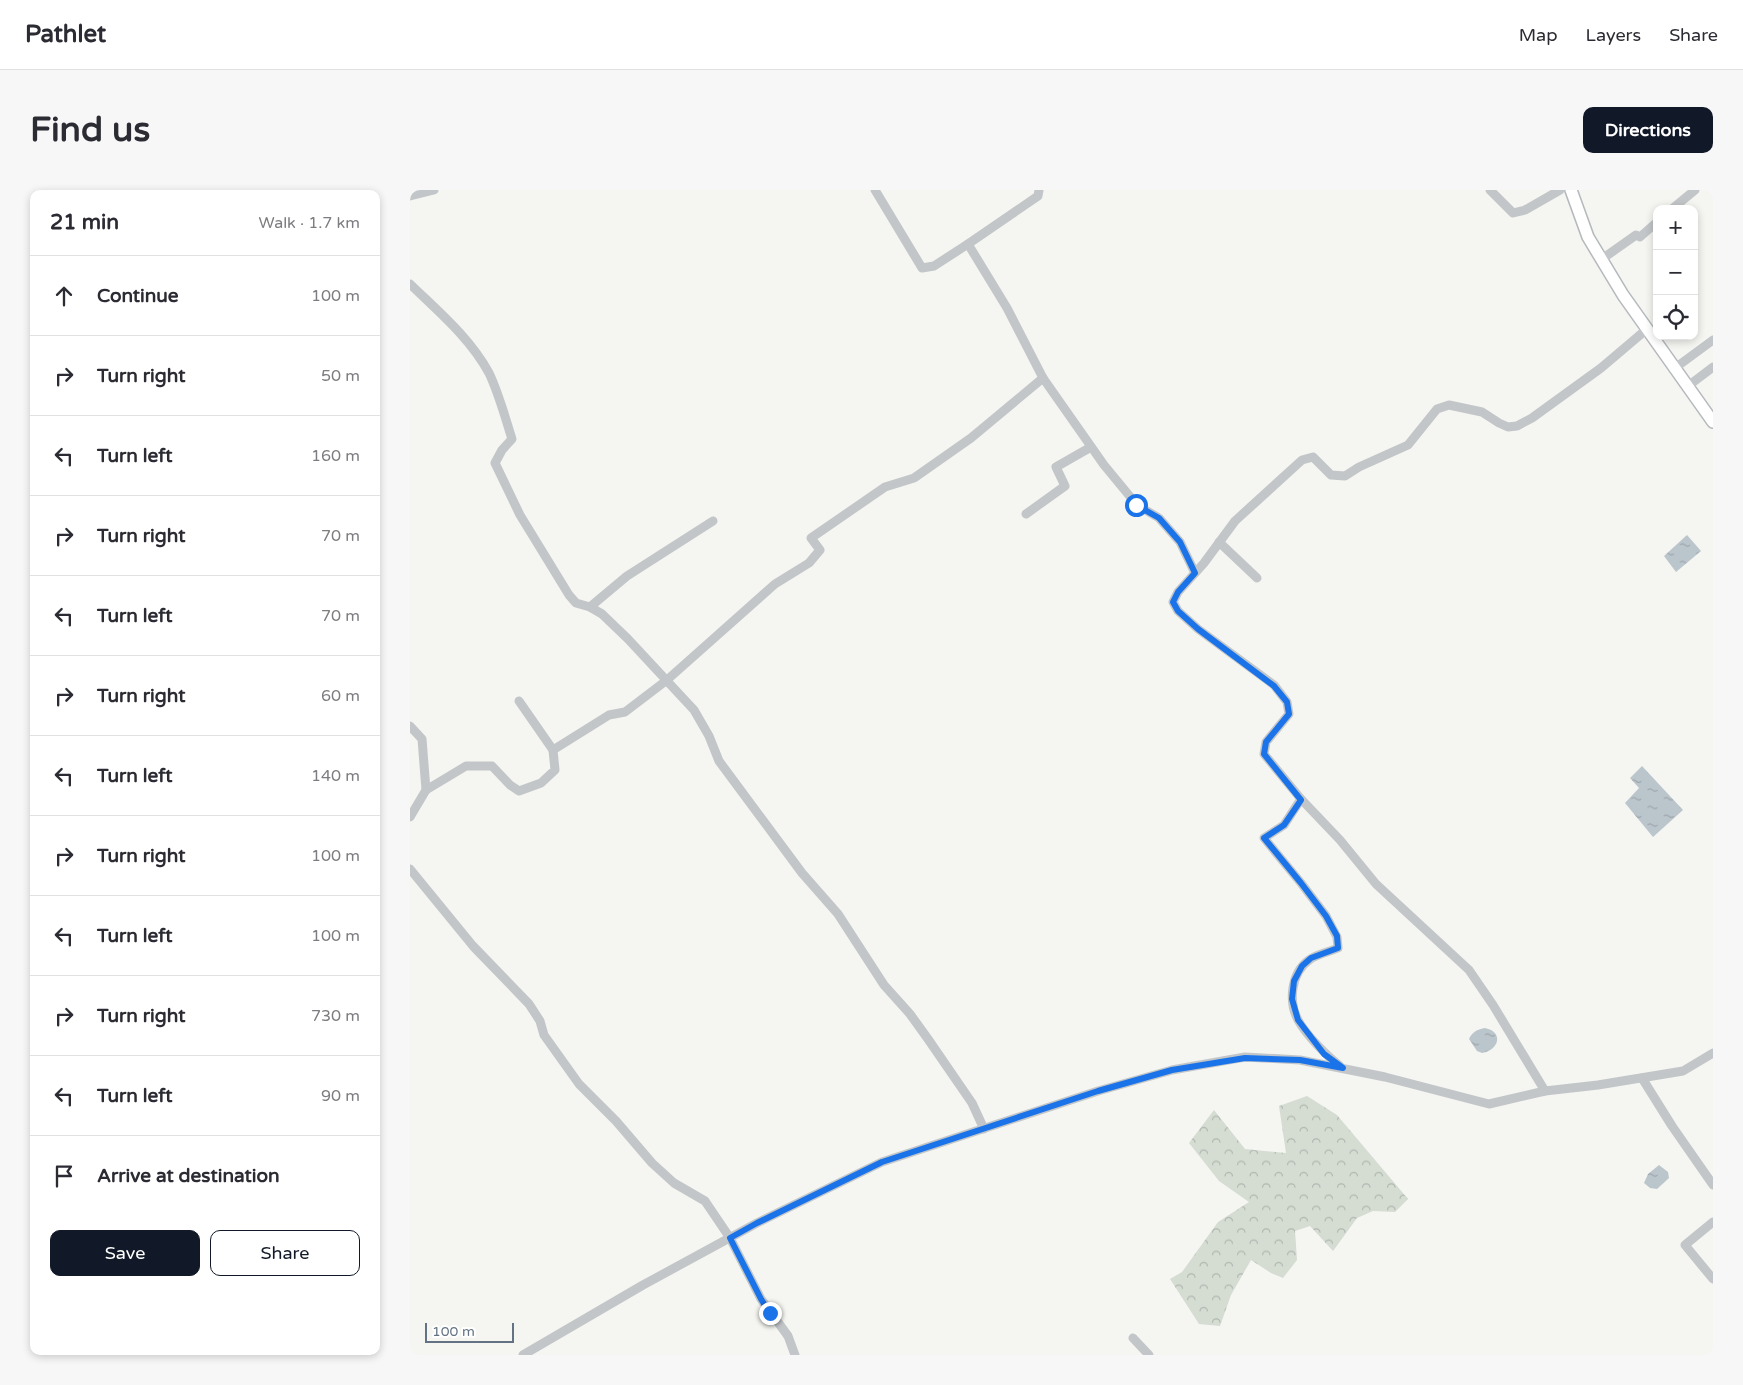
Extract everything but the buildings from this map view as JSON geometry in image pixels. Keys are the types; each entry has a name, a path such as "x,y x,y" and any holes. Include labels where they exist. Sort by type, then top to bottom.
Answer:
{"main road":[{"path":"1571,190 1588,237 1623,295 1713,422"}],"street":[{"path":"410,196 434,190"},
{"path":"875,190 922,268 934,266 968,244 1038,196 1039,190"},
{"path":"1490,190 1513,213 1525,210 1560,190"},
{"path":"1677,205 1695,190"},
{"path":"1602,259 1636,235 1640,237 1653,226"},
{"path":"968,244 1007,308 1044,378 1091,447 1136,505 1159,518 1180,542 1195,573"},
{"path":"410,284 449,320 480,358 490,376 512,439 502,450 495,463 520,515 569,595 576,602 590,607 608,620 668,680 694,710 709,736 719,761 802,874 838,914 884,985 910,1014 972,1103 984,1129"},
{"path":"1545,1091 1493,1005 1469,970 1376,884 1340,840 1301,800 1264,754 1266,742 1289,714 1287,702 1274,686 1198,629 1178,611 1173,602 1178,592 1235,521 1302,460 1313,457 1331,475 1345,476 1359,467 1408,445 1437,409 1449,405 1482,412 1498,423 1508,427 1517,426 1532,418 1601,368 1647,330"},
{"path":"1675,368 1713,340"},
{"path":"1688,386 1713,367"},
{"path":"553,750 609,715 626,712 668,680 775,584 809,563 820,550 811,538 885,487 914,478 971,438 1044,378"},
{"path":"1026,514 1065,486 1056,467 1091,447"},
{"path":"590,607 627,576 712,521"},
{"path":"1219,542 1257,578"},
{"path":"410,818 426,790 466,766 492,766 510,786 518,791 541,783 555,770 553,750 519,702"},
{"path":"410,726 422,739 426,790"},
{"path":"1301,800 1284,825 1264,838 1326,916 1337,936 1338,948 1311,958 1297,972 1292,999 1298,1020 1324,1054 1343,1068"},
{"path":"410,869 472,946 529,1004 540,1021 544,1035 579,1084 616,1121 652,1163 674,1183 705,1201 730,1238 761,1299 788,1336 795,1355"},
{"path":"523,1355 643,1285 757,1223 882,1162 1098,1091 1172,1070 1245,1058 1300,1060 1385,1076 1488,1104 1545,1091 1598,1086 1683,1071 1713,1053"},
{"path":"1642,1078 1672,1126 1713,1185"},
{"path":"1713,1222 1685,1245 1713,1279"},
{"path":"1133,1338 1149,1355"}],"green space":[{"path":"1307,1096 1337,1115 1408,1199 1395,1212 1373,1211 1357,1218 1333,1251 1310,1226 1295,1231 1297,1260 1283,1278 1271,1273 1251,1260 1231,1295 1220,1326 1199,1324 1170,1279 1182,1272 1218,1222 1249,1202 1219,1181 1189,1143 1214,1110 1245,1149 1286,1153 1279,1106"}],"water":[{"path":"1687,535 1701,551 1676,572 1664,556"},
{"path":"1642,766 1683,810 1653,837 1625,803 1639,788 1630,778"},
{"path":"1485,1028 1495,1033 1497,1041 1492,1048 1482,1053 1477,1051 1469,1039 1476,1031"},
{"path":"1659,1165 1668,1172 1669,1178 1657,1189 1650,1188 1644,1183 1648,1174"}],"route":[{"path":"770,1313 730,1238 882,1162 1098,1091 1172,1070 1245,1058 1300,1060 1343,1068 1324,1054 1298,1020 1292,999 1297,972 1311,958 1338,948 1337,936 1326,916 1264,838 1284,825 1301,800 1264,754 1266,742 1289,714 1287,702 1274,686 1198,629 1178,611 1173,602 1178,592 1195,573 1180,542 1159,518 1136,505"}]}
